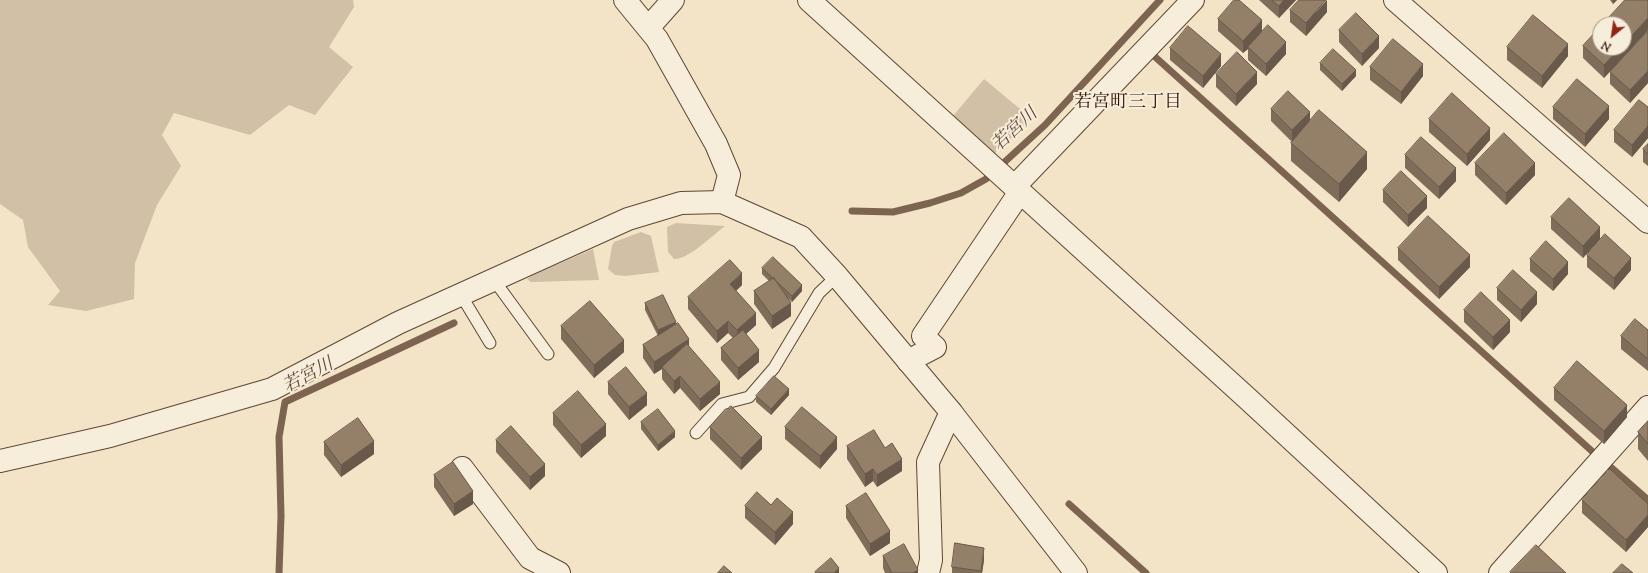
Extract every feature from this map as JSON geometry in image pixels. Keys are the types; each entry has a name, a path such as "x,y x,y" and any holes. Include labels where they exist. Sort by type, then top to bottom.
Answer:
{"street":[{"path":"625,0 649,27 657,39 719,150 729,175 722,202"},
{"path":"649,27 673,0"},
{"path":"809,0 1242,394 1436,573"},
{"path":"908,360 935,347 923,336 1008,181 1193,0"},
{"path":"1395,0 1648,222"},
{"path":"0,461 110,436 272,389 398,323 628,219 681,203 722,202 801,238 837,276 951,412 1076,573"},
{"path":"1500,573 1648,407"},
{"path":"928,573 931,560 928,462 951,412"},
{"path":"462,468 530,558 559,573"}],"lane":[{"path":"696,433 722,404 748,397 774,368 819,293 837,276"},
{"path":"494,280 548,354"},
{"path":"461,295 490,343"}],"shaded area":[{"path":"0,0 353,0 354,7 329,47 353,67 315,115 289,105 250,135 174,113 162,135 181,166 157,205 135,263 134,299 86,311 48,305 60,291 28,247 23,220 0,204"},
{"path":"984,79 1031,118 994,154 953,116"},
{"path":"676,223 725,226 686,256 674,259 668,252 667,227"},
{"path":"641,232 651,236 659,272 626,276 615,275 608,269 614,242"},
{"path":"593,249 599,280 531,282 527,279 533,275"}],"building":[{"path":"1234,0 1239,0 1262,20 1243,41 1218,19"},
{"path":"1272,0 1284,0 1279,6"},
{"path":"1299,0 1326,0 1306,23 1290,10"},
{"path":"1625,0 1648,0 1648,18 1632,35 1632,16 1610,16"},
{"path":"1356,13 1379,36 1362,54 1339,30"},
{"path":"1533,15 1568,44 1542,76 1507,47"},
{"path":"1268,25 1286,42 1266,64 1248,47"},
{"path":"1188,26 1221,54 1203,76 1170,48"},
{"path":"1648,31 1648,71 1630,90 1610,72 1625,56 1632,56 1632,48"},
{"path":"1592,36 1592,54 1583,46"},
{"path":"1393,39 1423,64 1401,92 1370,67"},
{"path":"1333,49 1356,70 1342,84 1320,63"},
{"path":"1237,52 1257,72 1236,94 1216,74"},
{"path":"1594,56 1612,56 1604,65"},
{"path":"1577,79 1609,106 1585,134 1553,107"},
{"path":"1288,91 1310,112 1292,130 1271,109"},
{"path":"1452,93 1490,128 1467,154 1429,119"},
{"path":"1639,100 1648,107 1648,126 1632,145 1614,130"},
{"path":"1319,110 1367,152 1339,184 1291,143"},
{"path":"1504,133 1535,163 1506,193 1475,163"},
{"path":"1421,137 1456,168 1439,187 1405,155"},
{"path":"1648,144 1648,154 1643,149"},
{"path":"1401,171 1427,196 1408,215 1383,190"},
{"path":"1569,198 1600,227 1583,246 1551,217"},
{"path":"1428,216 1470,255 1439,287 1398,248"},
{"path":"1605,234 1631,258 1614,278 1587,255"},
{"path":"1546,241 1568,262 1553,279 1530,259"},
{"path":"773,257 802,285 792,296 762,268"},
{"path":"730,260 742,273 730,284 756,313 737,330 728,321 717,331 688,297"},
{"path":"1513,270 1537,292 1521,310 1497,288"},
{"path":"774,278 791,303 772,316 754,291"},
{"path":"1481,292 1510,320 1493,337 1464,310"},
{"path":"663,295 676,322 658,330 645,303"},
{"path":"590,301 624,340 594,365 561,326"},
{"path":"1635,319 1648,330 1648,359 1621,336"},
{"path":"678,323 689,339 654,362 643,345"},
{"path":"743,330 759,350 738,368 721,348"},
{"path":"687,344 720,382 700,399 680,376 674,381 662,367"},
{"path":"1577,361 1627,405 1604,431 1554,388"},
{"path":"626,367 647,393 629,407 608,382"},
{"path":"774,376 789,389 771,409 756,396"},
{"path":"578,391 606,424 581,445 553,413"},
{"path":"731,406 762,437 741,458 710,427"},
{"path":"802,407 837,437 820,456 785,427"},
{"path":"658,409 675,431 658,445 641,422"},
{"path":"358,418 374,441 341,465 324,442"},
{"path":"1648,421 1648,444 1638,432"},
{"path":"511,426 545,464 530,477 496,440"},
{"path":"874,430 885,448 892,443 902,459 877,475 873,469 865,474 847,446"},
{"path":"453,462 473,491 454,504 434,475"},
{"path":"1610,469 1648,504 1648,515 1626,540 1582,500"},
{"path":"757,492 771,505 777,498 793,512 775,532 745,506"},
{"path":"866,493 890,531 870,544 846,506"},
{"path":"955,543 984,548 981,571 952,567"},
{"path":"904,544 918,570 913,573 892,573 883,556"},
{"path":"1536,545 1566,573 1511,573 1510,572"},
{"path":"831,558 839,568 834,573 815,572"},
{"path":"1622,564 1633,573 1613,573"},
{"path":"724,566 732,573 718,573"}],"waterway":[{"name":"若宮川","path":"852,211 893,212 930,203 961,193 986,179 1045,125 1160,0"},
{"path":"1153,55 1594,453"},
{"name":"若宮川","path":"279,573 281,516 279,437 285,402 454,323"},
{"path":"1607,464 1648,500"},
{"path":"1069,504 1146,573"}],"district":[{"name":"若宮町三丁目","path":"1128,104"}]}
